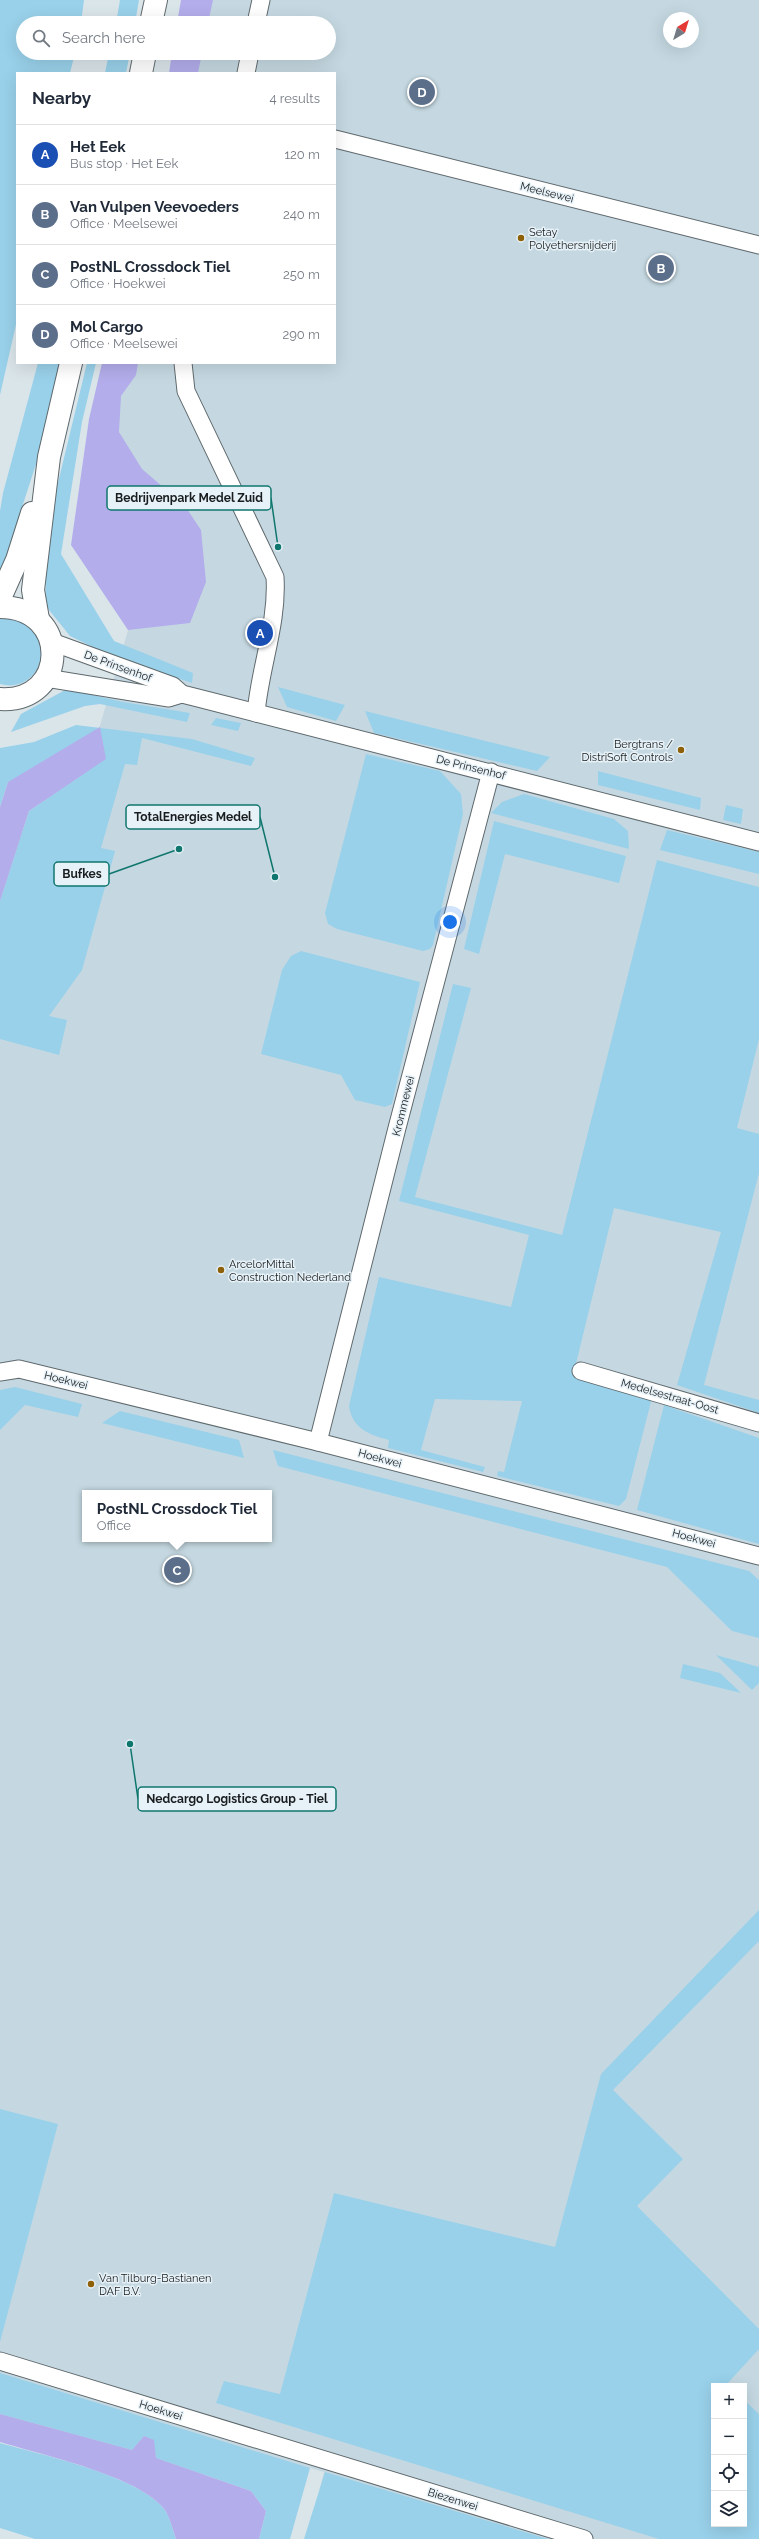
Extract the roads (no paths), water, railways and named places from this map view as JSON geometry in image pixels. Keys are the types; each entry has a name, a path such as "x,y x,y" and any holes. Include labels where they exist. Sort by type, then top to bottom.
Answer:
{"street":[{"path":"153,16 156,0"},
{"path":"258,16 261,0"},
{"path":"140,72 143,60"},
{"path":"246,72 249,60"},
{"name":"Meelsewei","path":"336,139 759,245"},
{"path":"0,598 18,560 49,457 71,364"},
{"path":"184,364 186,391 275,577 277,602 261,674 256,713"},
{"path":"38,619 33,590 49,457"},
{"path":"0,607 14,607 26,611 38,619 47,629 52,642 51,667 46,678 31,693 4,706"},
{"name":"De Prinsenhof","path":"52,642 173,686 182,694 759,842"},
{"name":"De Prinsenhof","path":"46,678 168,698 182,694"},
{"name":"Krommewei","path":"318,1442 397,1128 490,772"},
{"name":"Hoekwei","path":"0,1372 19,1369 318,1442 759,1556"},
{"name":"Medelsestraat-Oost","path":"581,1370 759,1422"},
{"name":"Hoekwei","path":"0,2361 321,2459"},
{"name":"Biezenwei","path":"321,2459 584,2539"}],"place":[{"name":"Mol Cargo","path":"422,92"},
{"name":"Setay Polyethersnijderij","path":"521,238"},
{"name":"Van Vulpen Veevoeders","path":"661,268"},
{"name":"Bedrijvenpark Medel Zuid","path":"278,547"},
{"name":"Het Eek","path":"260,633"},
{"name":"Bergtrans / DistriSoft Controls","path":"681,750"},
{"name":"Bufkes","path":"179,849"},
{"name":"TotalEnergies Medel","path":"275,877"},
{"name":"ArcelorMittal Construction Nederland","path":"221,1270"},
{"name":"PostNL Crossdock Tiel","path":"177,1570"},
{"name":"Nedcargo Logistics Group - Tiel","path":"130,1744"},
{"name":"Van Tilburg-Bastianen DAF B.V.","path":"91,2284"}]}
